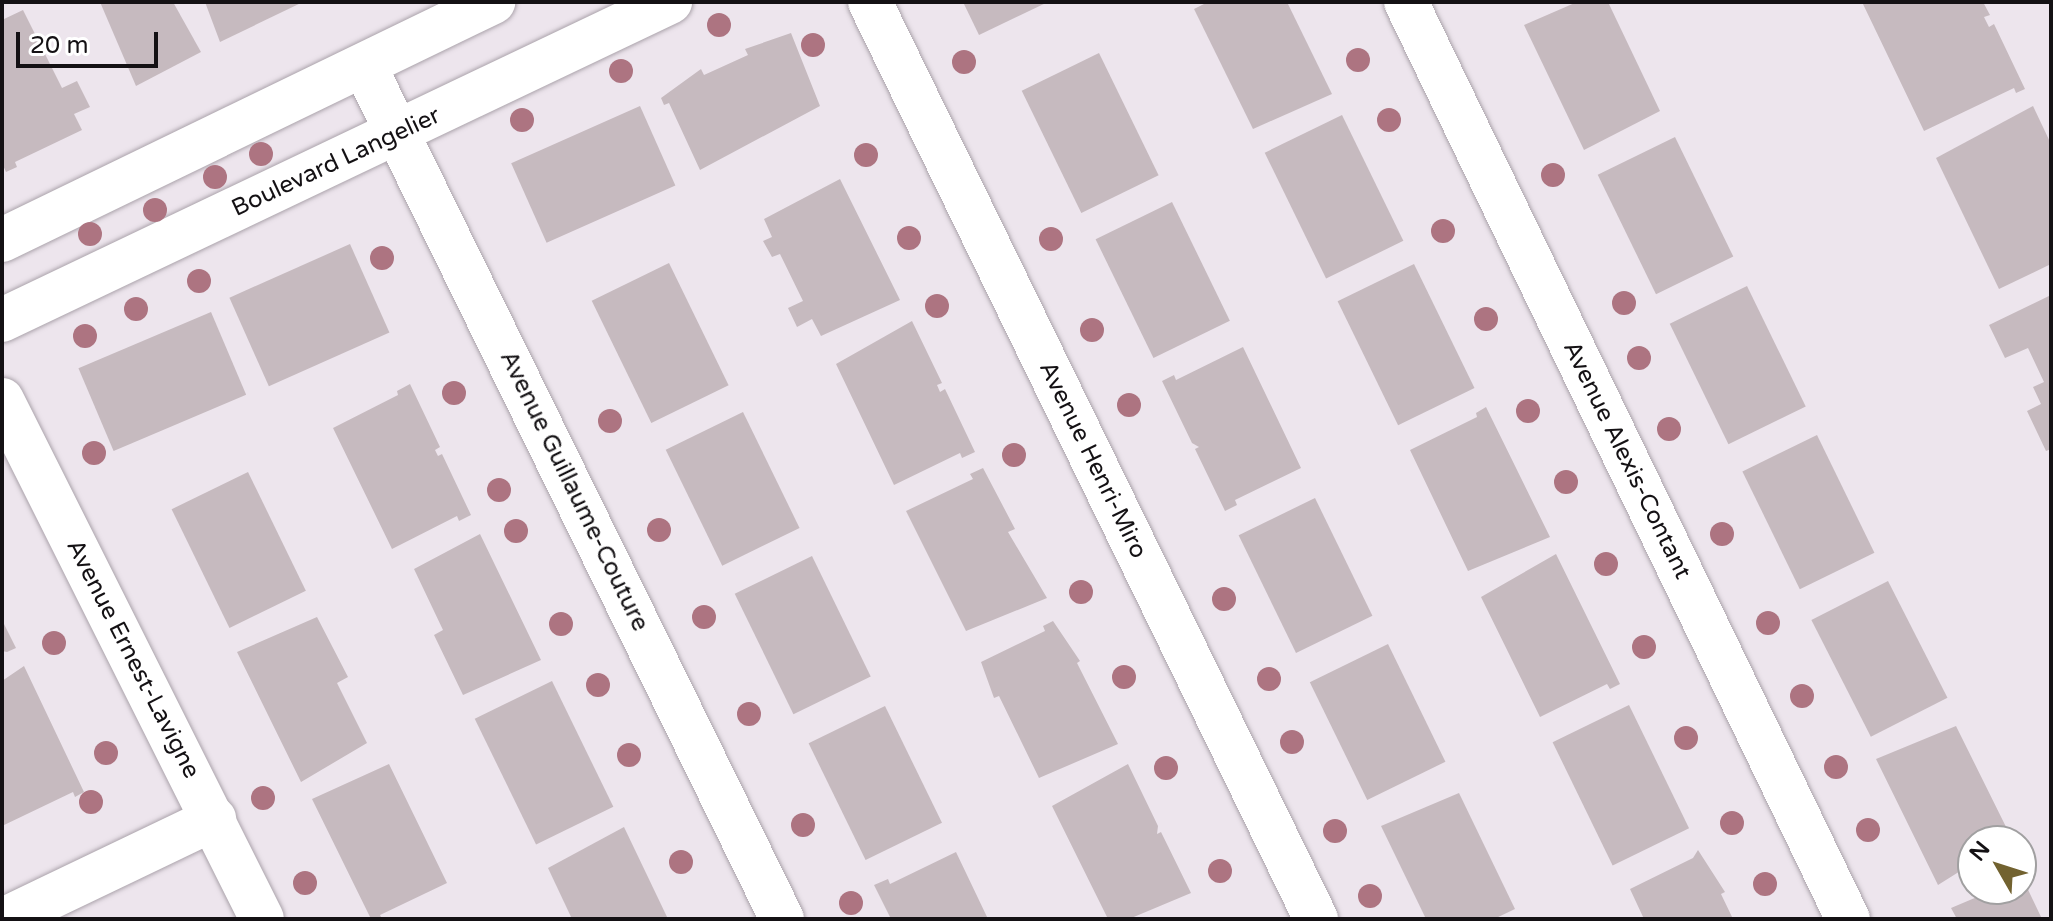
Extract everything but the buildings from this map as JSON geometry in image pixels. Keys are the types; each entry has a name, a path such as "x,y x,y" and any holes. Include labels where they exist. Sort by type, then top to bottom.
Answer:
{"street":[{"path":"2,240 493,2"},
{"name":"Boulevard Langelier","path":"2,320 670,2"},
{"name":"Avenue Henri-Miro","path":"870,2 1316,919"},
{"name":"Avenue Alexis-Contant","path":"1406,2 1848,919"},
{"name":"Avenue Guillaume-Couture","path":"364,65 782,919"},
{"name":"Avenue Ernest-Lavigne","path":"2,400 262,919"},
{"path":"5,919 214,819"}]}
